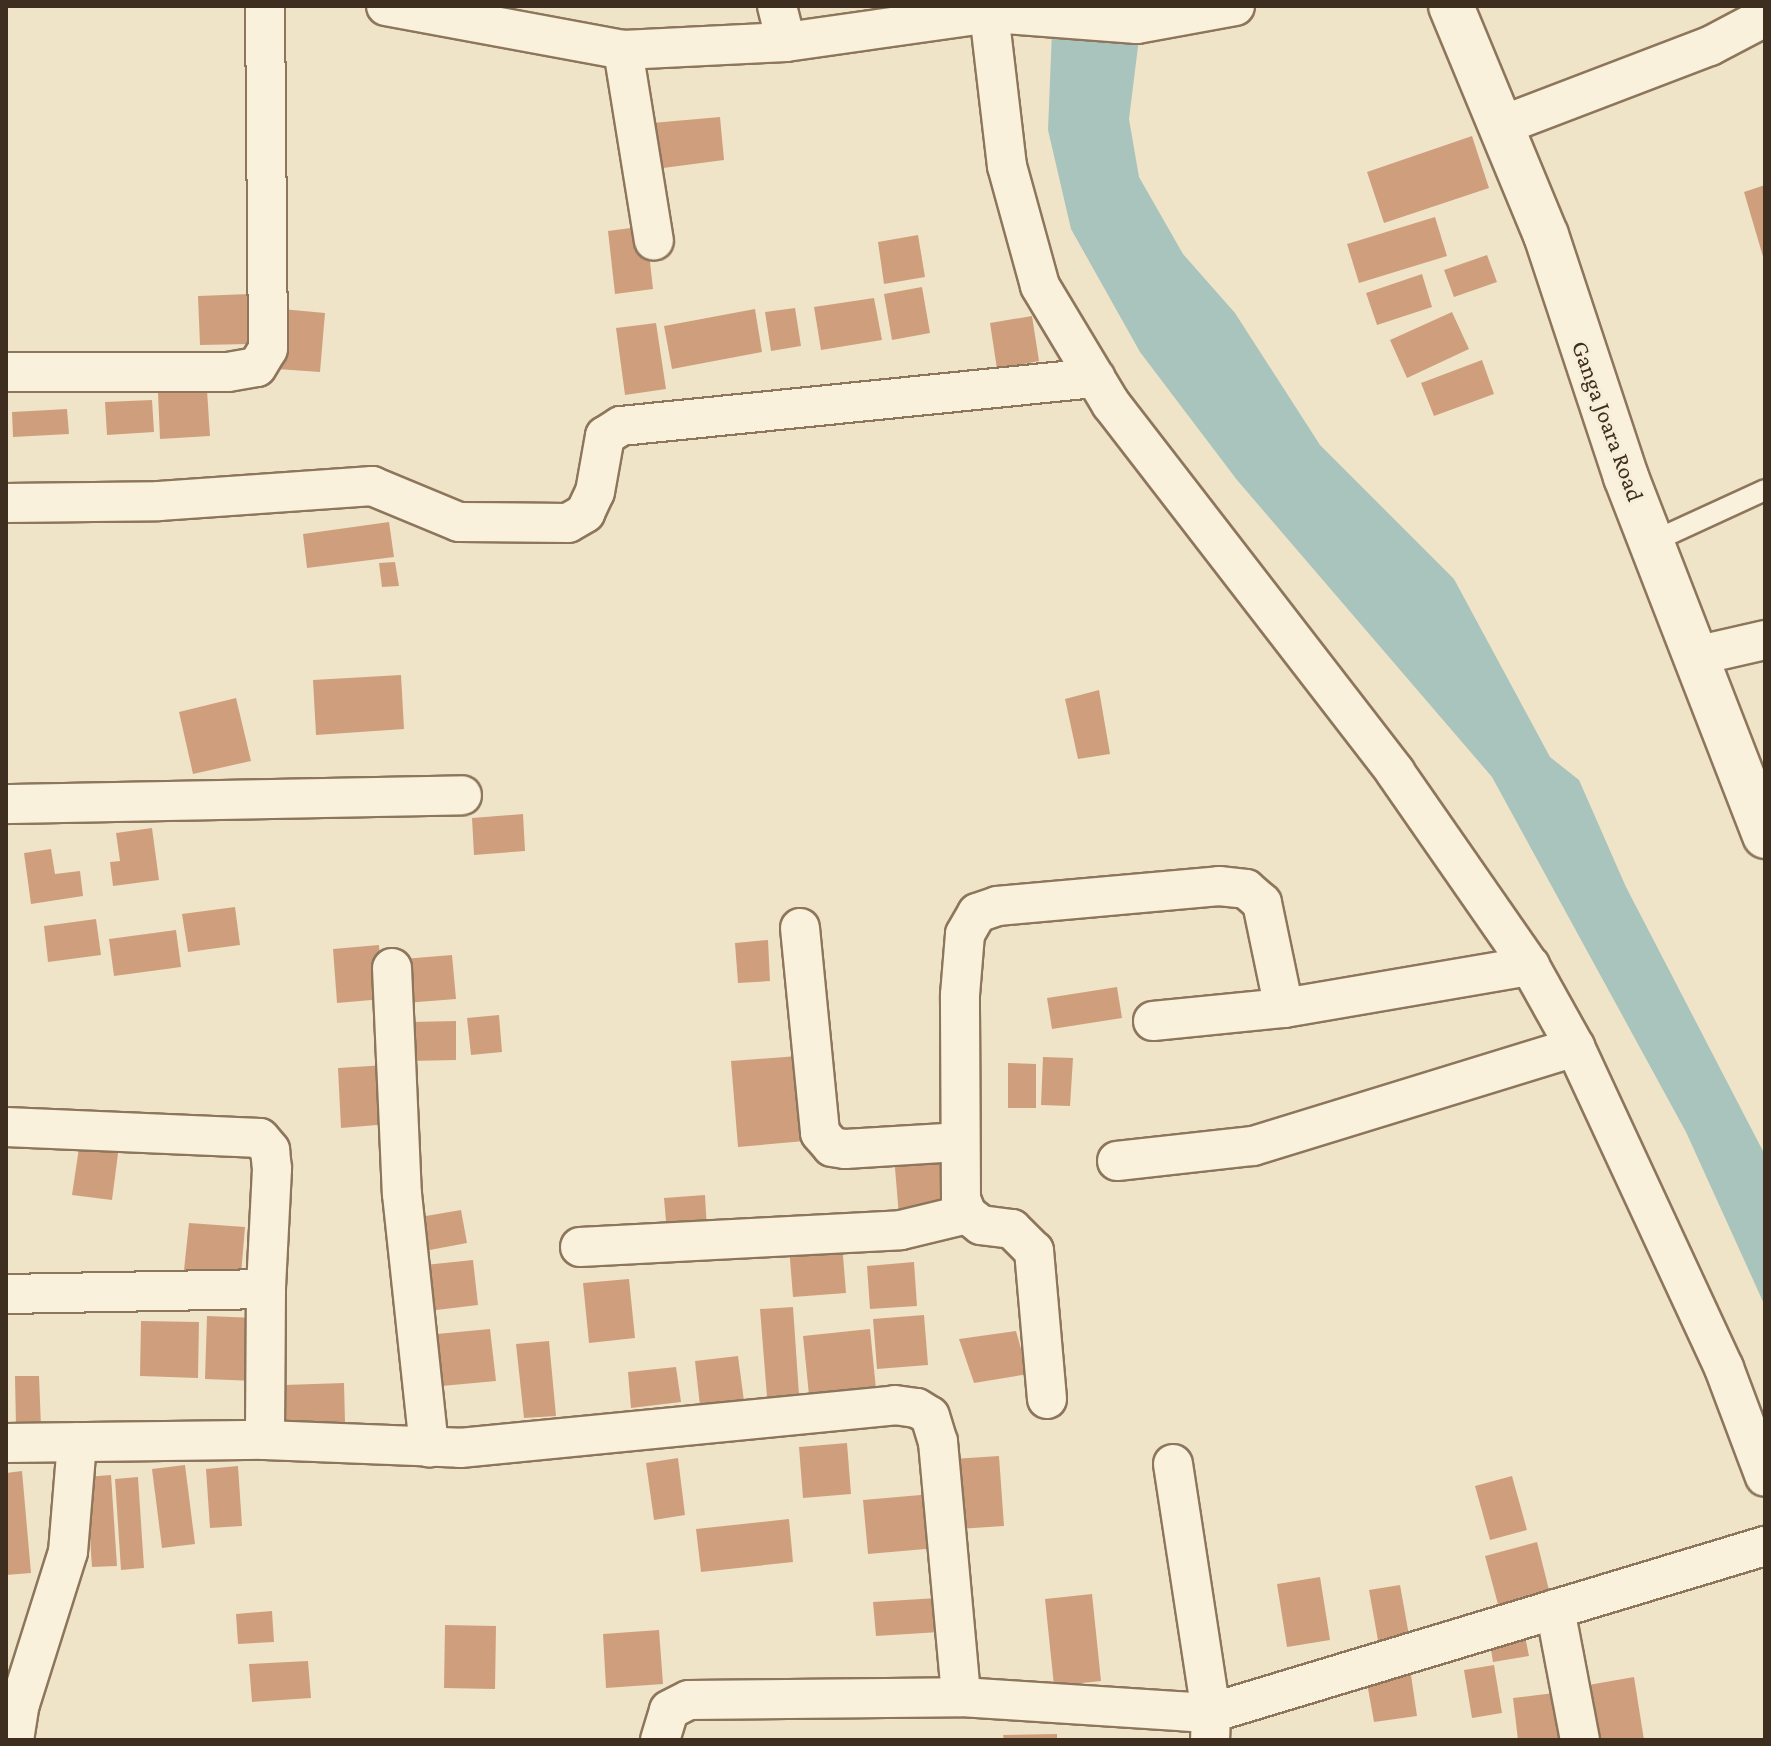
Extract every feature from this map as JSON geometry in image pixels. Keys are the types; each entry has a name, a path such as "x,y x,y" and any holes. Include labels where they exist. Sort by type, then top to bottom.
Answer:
{"main road":[{"name":"Ganga Joara Road","path":"1451,6 1503,125 1652,542 1763,827"}],"street":[{"path":"6,372 228,372 257,367 268,349 265,6"},
{"path":"386,6 623,50 782,24 999,11 1137,24 1235,6"},
{"path":"999,11 1007,166 1040,286 1096,378 1395,772 1530,966 1575,1047 1724,1368 1765,1477"},
{"path":"1503,125 1710,46 1765,17"},
{"path":"623,50 654,241"},
{"path":"6,503 159,501 372,486 459,522 568,523 585,513 605,436 621,426 1096,378"},
{"path":"1695,656 1765,640"},
{"path":"6,804 462,795"},
{"path":"1047,1399 1034,1251 1012,1229 981,1225 967,1214 958,1142 965,934 977,913 1092,898 1246,889 1262,903 1284,1008"},
{"path":"800,928 820,1133 832,1147 845,1149 958,1142"},
{"path":"1153,1021 1284,1008 1530,966"},
{"path":"392,968 402,1194 429,1448"},
{"path":"1117,1161 1253,1146 1575,1047"},
{"path":"6,1127 260,1138 270,1150 265,1440"},
{"path":"580,1247 901,1230 967,1214"},
{"path":"6,1294 266,1289"},
{"path":"6,1443 265,1440 429,1448 895,1405 917,1408 930,1416 938,1442 961,1697"},
{"path":"14,1740 20,1704 68,1552 77,1442"},
{"path":"1173,1464 1210,1727"},
{"path":"660,1740 669,1710 689,1700 961,1697 1210,1727 1555,1609 1765,1546"},
{"path":"1555,1609 1580,1740"}],"lane":[{"path":"1652,542 1765,490"}],"water":[{"path":"1053,6 1143,6 1129,119 1139,177 1183,254 1235,313 1320,445 1454,579 1550,757 1579,780 1626,887 1765,1155 1765,1306 1686,1132 1492,777 1237,480 1140,352 1071,229 1048,130"}],"building":[{"path":"720,117 724,160 648,170 641,124"},
{"path":"1472,136 1489,188 1384,223 1367,172"},
{"path":"1765,185 1765,259 1764,260 1744,192"},
{"path":"1435,217 1447,256 1359,283 1347,244"},
{"path":"646,226 653,289 615,294 608,231"},
{"path":"918,235 925,277 884,284 878,242"},
{"path":"1487,255 1497,282 1454,297 1444,270"},
{"path":"1422,274 1432,307 1377,325 1366,293"},
{"path":"922,287 930,333 892,340 884,294"},
{"path":"249,294 250,344 200,345 198,296"},
{"path":"874,298 882,340 821,350 814,307"},
{"path":"795,308 801,346 771,351 765,312"},
{"path":"282,309 325,313 320,372 277,369"},
{"path":"755,309 762,352 672,369 664,326"},
{"path":"1452,312 1469,349 1407,378 1390,340"},
{"path":"1032,316 1039,361 997,369 990,323"},
{"path":"656,323 666,389 625,395 616,328"},
{"path":"1482,360 1494,394 1434,416 1421,383"},
{"path":"207,390 210,436 160,439 158,393"},
{"path":"152,400 154,432 107,435 105,402"},
{"path":"67,409 69,434 13,437 12,412"},
{"path":"389,522 394,557 307,568 303,534"},
{"path":"395,562 399,586 382,587 379,563"},
{"path":"401,675 404,729 316,735 313,680"},
{"path":"1099,690 1110,754 1078,759 1065,699"},
{"path":"236,698 251,761 193,774 179,712"},
{"path":"523,814 525,851 474,855 472,818"},
{"path":"152,828 159,880 113,886 110,862 120,861 116,833"},
{"path":"51,849 55,874 80,871 83,896 31,904 24,853"},
{"path":"235,907 240,945 188,952 182,914"},
{"path":"96,919 101,955 48,962 44,926"},
{"path":"176,930 181,967 114,976 109,939"},
{"path":"768,940 770,981 738,983 735,943"},
{"path":"379,945 383,999 337,1003 333,949"},
{"path":"452,955 456,999 405,1003 403,959"},
{"path":"1117,987 1122,1018 1052,1029 1047,998"},
{"path":"499,1015 502,1052 471,1055 467,1018"},
{"path":"456,1021 456,1060 410,1061 410,1022"},
{"path":"798,1056 805,1141 738,1147 731,1061"},
{"path":"1043,1057 1073,1058 1070,1106 1041,1105"},
{"path":"1008,1063 1036,1064 1036,1108 1008,1108"},
{"path":"386,1065 389,1124 341,1128 338,1068"},
{"path":"80,1141 119,1146 112,1200 72,1195"},
{"path":"940,1152 944,1213 899,1216 894,1156"},
{"path":"705,1195 707,1230 667,1233 664,1198"},
{"path":"461,1210 467,1243 419,1252 414,1218"},
{"path":"189,1223 245,1227 241,1275 184,1270"},
{"path":"842,1243 846,1293 793,1297 789,1247"},
{"path":"473,1260 478,1305 420,1312 415,1266"},
{"path":"914,1262 917,1306 870,1309 867,1266"},
{"path":"629,1279 635,1338 589,1343 583,1283"},
{"path":"793,1307 799,1395 767,1397 760,1309"},
{"path":"924,1315 928,1365 877,1369 873,1319"},
{"path":"207,1316 257,1318 255,1381 205,1379"},
{"path":"141,1321 199,1322 198,1378 140,1376"},
{"path":"490,1329 496,1381 431,1387 426,1335"},
{"path":"870,1329 876,1389 809,1395 803,1336"},
{"path":"1016,1331 1028,1374 974,1383 959,1339"},
{"path":"549,1341 556,1416 524,1418 516,1344"},
{"path":"738,1356 744,1401 700,1406 695,1361"},
{"path":"676,1367 681,1402 631,1408 628,1372"},
{"path":"15,1376 39,1376 41,1427 16,1428"},
{"path":"344,1383 345,1422 286,1424 284,1385"},
{"path":"847,1443 851,1494 803,1498 799,1447"},
{"path":"999,1456 1004,1526 958,1529 953,1459"},
{"path":"678,1458 685,1515 654,1520 646,1463"},
{"path":"185,1465 195,1544 162,1548 152,1469"},
{"path":"238,1466 242,1526 210,1528 206,1469"},
{"path":"22,1471 31,1573 6,1575 6,1473"},
{"path":"111,1475 117,1566 92,1567 86,1477"},
{"path":"1512,1476 1527,1530 1490,1540 1475,1486"},
{"path":"138,1477 144,1568 121,1570 115,1479"},
{"path":"932,1494 937,1548 868,1554 863,1500"},
{"path":"789,1519 793,1562 701,1572 696,1529"},
{"path":"1537,1542 1550,1594 1499,1608 1485,1556"},
{"path":"1320,1577 1330,1640 1287,1647 1277,1584"},
{"path":"1400,1585 1410,1641 1379,1646 1369,1590"},
{"path":"1092,1594 1101,1681 1054,1686 1045,1599"},
{"path":"937,1598 940,1632 876,1636 873,1602"},
{"path":"272,1611 274,1642 238,1644 236,1614"},
{"path":"445,1625 496,1626 495,1689 444,1688"},
{"path":"659,1630 663,1684 606,1688 603,1634"},
{"path":"1524,1631 1529,1656 1493,1662 1489,1637"},
{"path":"308,1661 311,1698 252,1702 249,1664"},
{"path":"1494,1665 1502,1713 1472,1718 1464,1670"},
{"path":"1411,1675 1417,1716 1374,1722 1367,1683"},
{"path":"1634,1677 1644,1740 1586,1740 1577,1687"},
{"path":"1562,1692 1567,1740 1518,1740 1513,1698"},
{"path":"1057,1734 1057,1740 1004,1740 1003,1735"}]}
